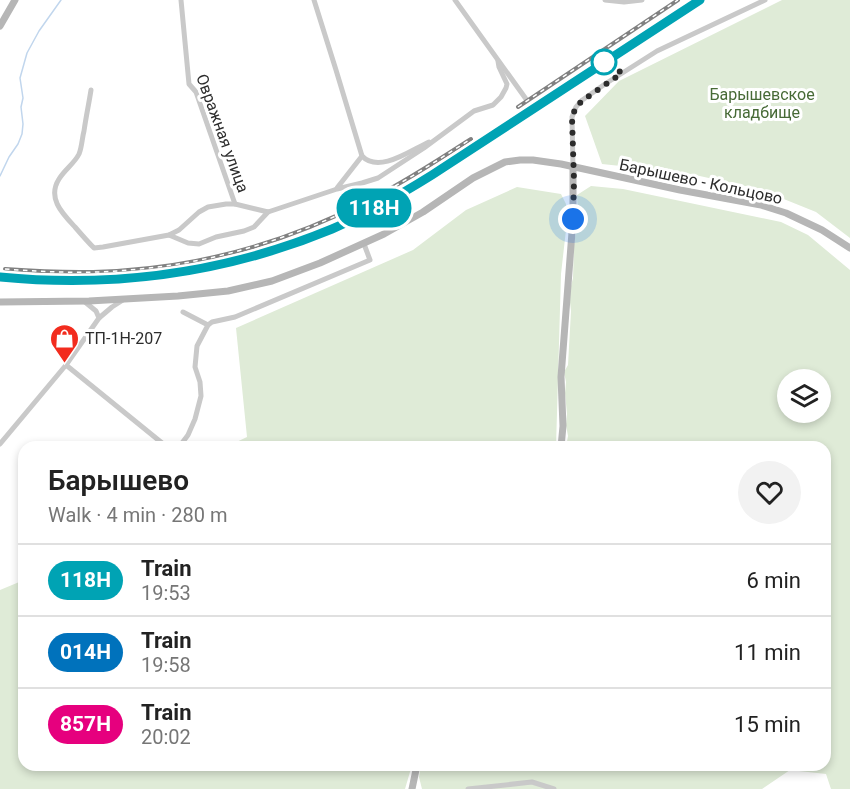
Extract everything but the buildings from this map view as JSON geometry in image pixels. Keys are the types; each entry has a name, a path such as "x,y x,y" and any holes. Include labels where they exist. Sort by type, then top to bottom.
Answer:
{"main road":[{"path":"0,26 15,0"},
{"name":"Барышево - Кольцово","path":"0,302 125,299 228,291 251,287 272,281 364,244 423,212 473,178 505,162 520,160 533,160 773,208 822,230 850,248"},
{"path":"562,441 561,377 573,219 573,168"},
{"path":"412,789 416,771"}],"street":[{"name":"Овражная улица","path":"181,0 189,84 196,92 234,204"},
{"path":"314,0 362,156 372,161 395,160 434,140"},
{"path":"455,0 526,99"},
{"path":"605,0 624,2 642,0"},
{"path":"573,168 572,117 576,107 582,101 657,51 765,0"},
{"path":"169,235 188,243 199,244 254,227 268,212 378,177 424,148 474,111 493,105 501,97 507,84 498,61"},
{"path":"91,90 80,151 76,160 63,172 54,188 56,203 62,213 94,248 169,235 208,207 234,204 268,212"},
{"path":"337,189 362,156"},
{"path":"184,441 195,419 201,396 200,382 195,368 197,346 208,325 235,317 370,260 364,244"},
{"path":"0,444 66,365 99,318 125,299"},
{"path":"84,301 96,311 99,318"},
{"path":"183,312 208,325"},
{"path":"66,365 160,441"},
{"path":"468,789 532,782 554,789"}],"green space":[{"name":"Барышевское кладбище","path":"782,0 850,0 850,238 816,212 759,189 686,173 602,164 585,116 619,81"},
{"path":"591,186 623,189 781,222 808,235 850,270 850,789 831,789 826,774 799,771 831,771 831,441 567,441 564,372 568,365 571,311 569,294 573,278 578,217 577,195"},
{"path":"517,187 561,194 566,204 567,221 561,274 556,441 239,441 247,437 236,328 413,250 466,210"},
{"path":"18,582 18,771 410,771 405,789 0,789 0,590"},
{"path":"420,771 789,771 762,789 422,789"}],"waterway":[{"path":"0,176 22,134 23,98 20,78 27,53 61,0"}],"railway":[{"path":"518,107 678,0"},
{"path":"0,277 85,280 169,274 251,257 332,229 383,204 432,175 700,0"},
{"path":"5,269 66,272 128,270 189,262 250,248 309,227 365,202 406,180 471,139"}],"train":[{"name":"118Н","path":"0,277 42,281 82,281 173,274 252,257 332,229 393,199 432,175 700,0"}],"place":[{"name":"ТП-1Н-207","path":"64,364"}],"route":[{"path":"573,219 572,117 576,107 582,101 622,73 604,62"}]}
